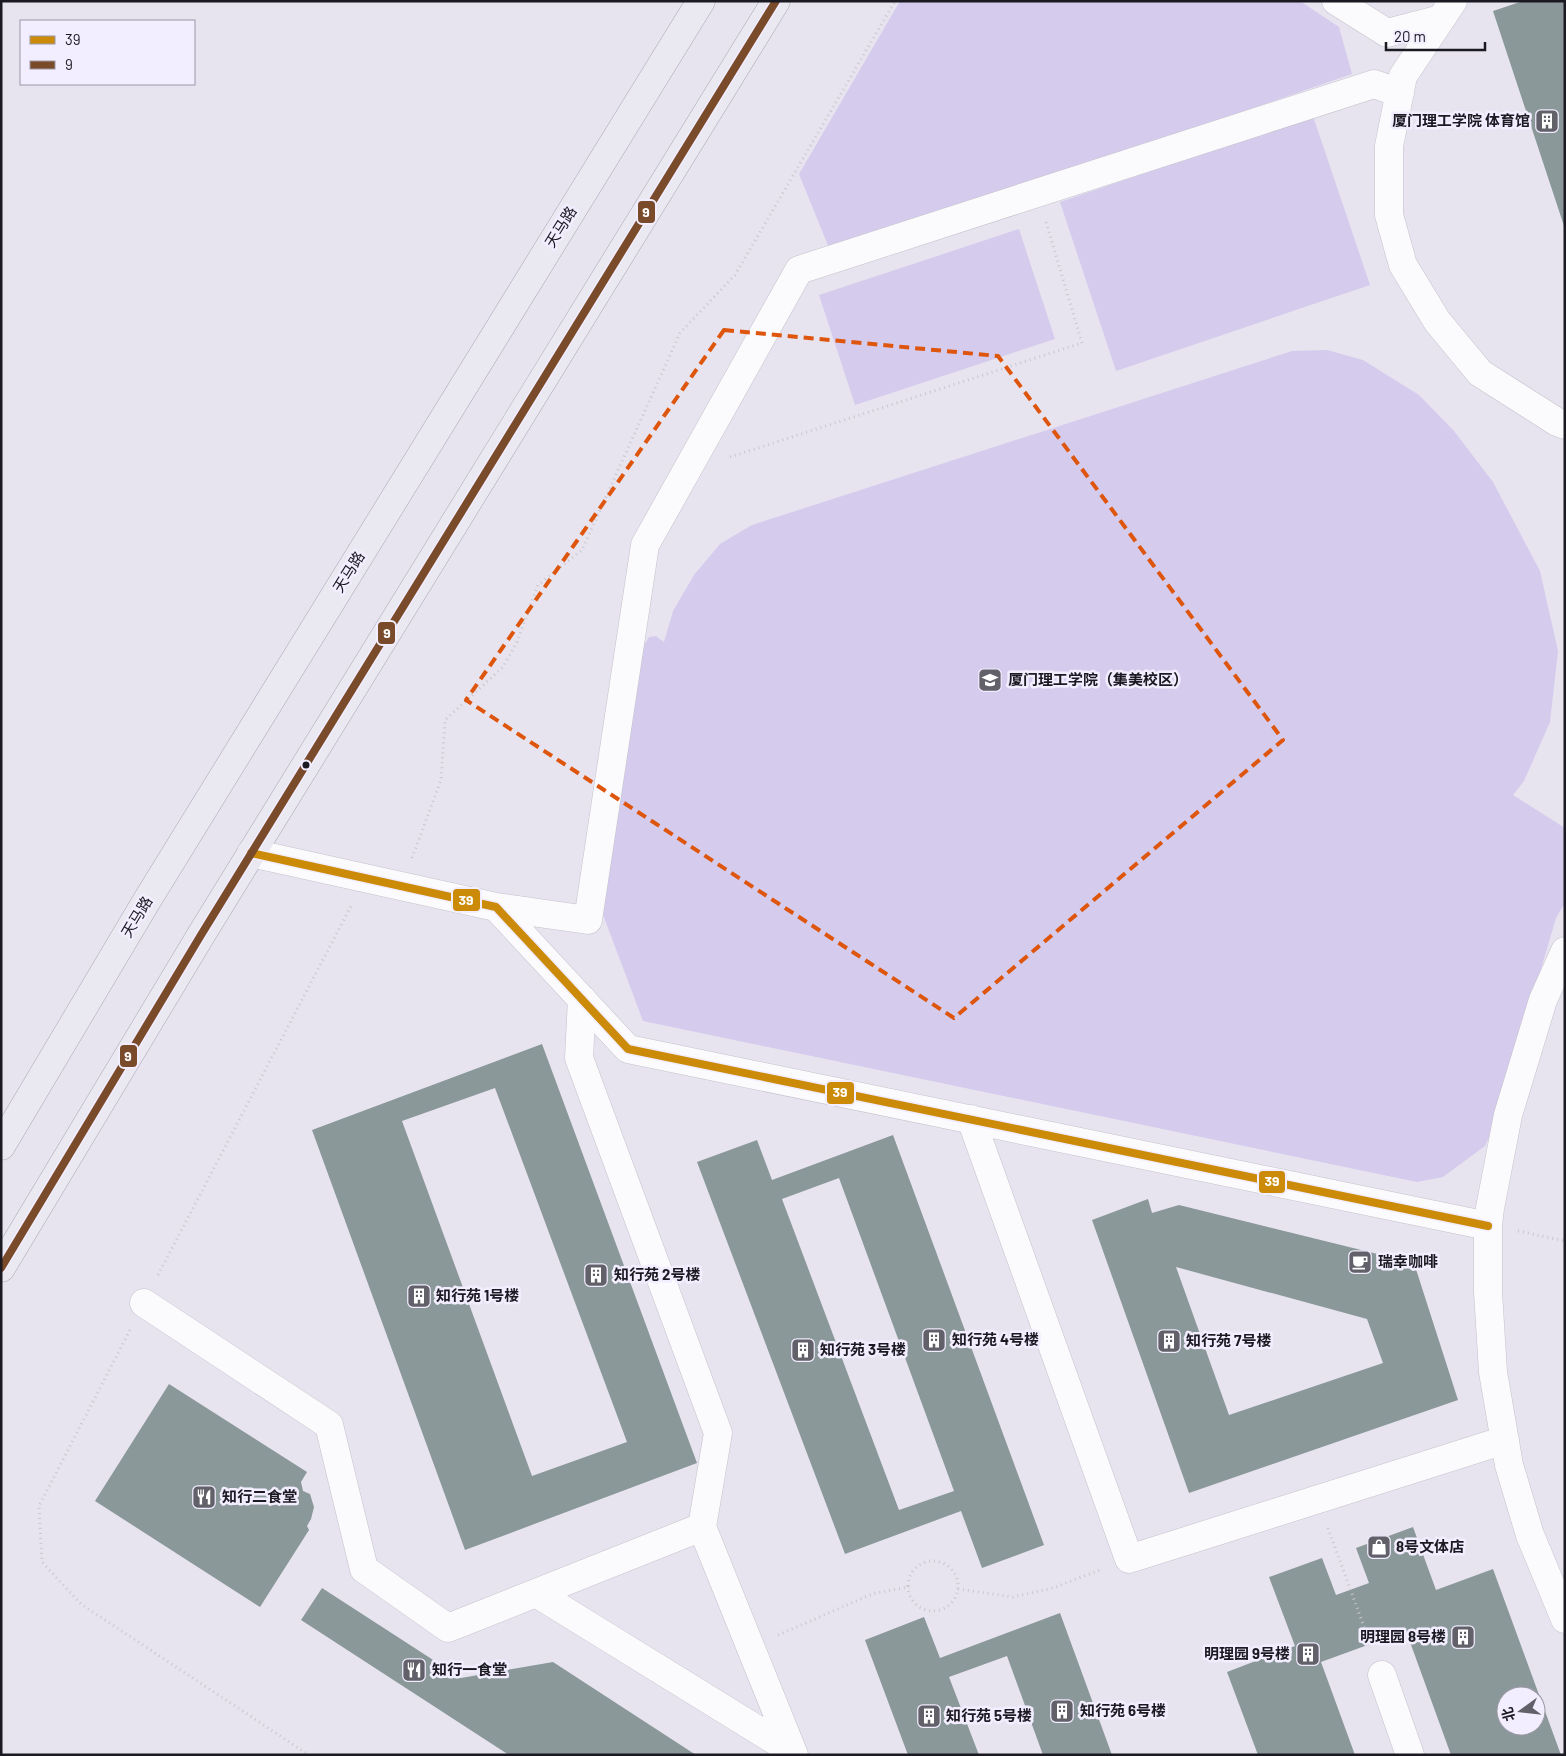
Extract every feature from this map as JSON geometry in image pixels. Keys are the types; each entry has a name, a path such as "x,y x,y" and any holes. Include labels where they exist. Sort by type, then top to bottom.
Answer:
{"main road":[{"name":"天马路","path":"1,1146 146,902 701,1"},
{"path":"1,1268 251,853 776,1"}],"street":[{"path":"1336,1 1387,33 1447,10"},
{"path":"1447,10 1403,76 1389,146 1389,214 1403,265 1437,321 1480,373 1557,422 1565,425"},
{"path":"251,853 496,907 588,920 646,545 799,270 1374,84 1400,93"},
{"path":"496,907 628,1049 1488,1226"},
{"path":"1565,951 1543,1000 1508,1115 1488,1226 1488,1292 1493,1372 1509,1465 1530,1535 1565,1619"},
{"path":"582,999 579,1058 718,1433 702,1527 793,1753"},
{"path":"971,1120 1129,1558 1505,1440"},
{"path":"144,1303 329,1425 364,1569 448,1628 702,1527"},
{"path":"536,1593 793,1753"},
{"path":"1382,1675 1410,1755"}],"path":[{"path":"402,887 441,780 445,720 503,667 517,642 538,585 582,550 680,333 735,275 895,1"},
{"path":"686,471 1082,343 1037,192"},
{"path":"1488,1226 1565,1241"},
{"path":"1318,1499 1382,1675"},
{"path":"958,1589 1013,1597 1053,1588 1129,1558"},
{"path":"934,1561 949,1567 955,1573 958,1580 958,1589 956,1597 951,1604 944,1609 928,1611 913,1602 908,1587 913,1571 927,1562 934,1561"},
{"path":"750,1647 872,1594 908,1587"}],"highlighted area":[{"path":"724,330 998,356 1283,740 954,1018 466,700"}],"shaded area":[{"path":"900,1 1300,1 1339,27 1352,74 831,253 799,174"},
{"path":"1313,116 1370,285 1116,371 1060,202"},
{"path":"1019,229 1055,339 855,405 819,295"},
{"path":"1327,350 1363,360 1419,395 1454,431 1493,482 1540,571 1558,651 1550,722 1524,781 1513,795 1565,828 1565,903 1556,918 1495,1125 1485,1146 1443,1177 1417,1182 643,1021 599,904 641,650 649,637 656,636 664,642 673,611 694,575 720,544 752,525 1292,351"}],"building":[{"name":"厦门理工学院 体育馆","path":"1523,1 1565,1 1565,229 1493,11"},
{"path":"542,1044 697,1463 465,1550 312,1130","holes":["495,1088 627,1442 532,1476 402,1121"]},
{"path":"893,1135 1044,1545 982,1568 961,1511 845,1554 697,1162 757,1140 772,1180","holes":["839,1178 954,1491 899,1510 782,1199"]},
{"name":"知行苑 7号楼","path":"1148,1199 1152,1213 1179,1205 1414,1263 1458,1400 1189,1493 1092,1220","holes":["1176,1267 1367,1319 1383,1363 1229,1415"]},
{"name":"知行二食堂","path":"169,1384 307,1472 301,1482 303,1491 310,1494 314,1507 307,1526 309,1530 260,1607 95,1501"},
{"path":"1413,1527 1436,1590 1493,1569 1536,1686 1496,1686 1496,1736 1546,1736 1546,1714 1561,1755 1451,1755 1406,1631 1321,1662 1355,1755 1258,1755 1227,1672 1295,1646 1269,1577 1322,1558 1336,1595 1369,1583 1356,1548"},
{"name":"知行一食堂","path":"322,1588 461,1678 553,1662 696,1755 509,1755 301,1620"},
{"path":"1060,1613 1112,1755 1043,1755 1007,1656 949,1677 979,1755 908,1755 865,1640 924,1617 940,1658"}],"transit line":[{"name":"9","path":"1,1268 201,935 776,1"},
{"name":"39","path":"251,853 496,907 628,1049 1488,1226"}],"place":[{"name":"厦门理工学院 体育馆","path":"1547,121"},
{"name":"厦门理工学院（集美校区）","path":"990,680"},
{"name":"瑞幸咖啡","path":"1360,1262"},
{"name":"知行苑 2号楼","path":"596,1275"},
{"name":"知行苑 1号楼","path":"419,1296"},
{"name":"知行苑 4号楼","path":"934,1340"},
{"name":"知行苑 7号楼","path":"1169,1341"},
{"name":"知行苑 3号楼","path":"803,1350"},
{"name":"知行二食堂","path":"204,1497"},
{"name":"8号文体店","path":"1379,1547"},
{"name":"明理园 8号楼","path":"1463,1637"},
{"name":"明理园 9号楼","path":"1308,1654"},
{"name":"知行一食堂","path":"414,1670"},
{"name":"知行苑 6号楼","path":"1062,1711"},
{"name":"知行苑 5号楼","path":"929,1716"}]}
